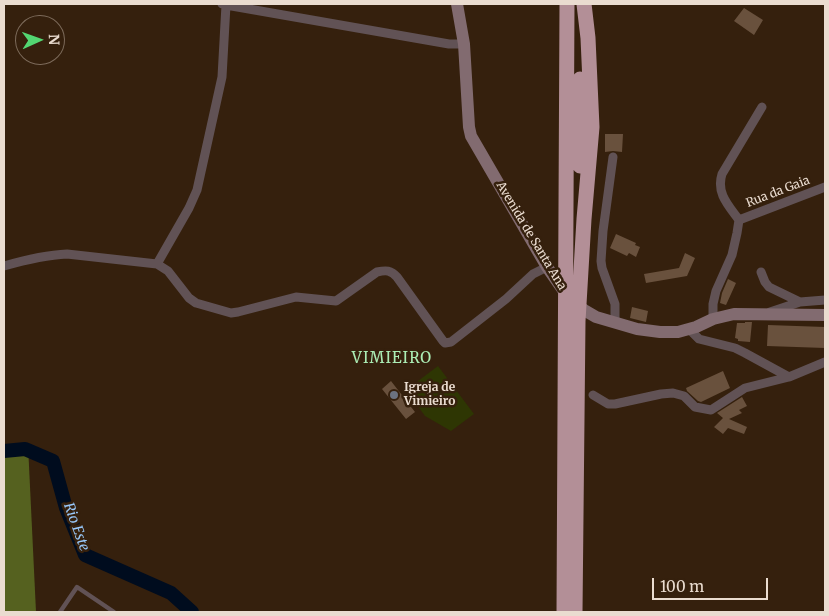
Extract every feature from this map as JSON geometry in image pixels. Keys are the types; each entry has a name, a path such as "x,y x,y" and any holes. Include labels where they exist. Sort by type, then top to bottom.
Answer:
{"highway":[{"path":"564,612 567,4"},
{"path":"575,612 578,322 592,127 588,38 584,4"}],"street":[{"name":"Avenida de Santa Ana","path":"457,4 464,44 471,136 549,270 568,297 584,310 596,316 637,329 660,332 678,332 713,319 734,314 825,315"},
{"path":"157,264 189,208 197,190 222,76 224,5 449,44 464,44"},
{"path":"713,319 713,304 716,291 732,254 739,220 722,196 720,180 762,106"},
{"path":"613,157 601,261 615,304 615,323"},
{"name":"Rua da Gaia","path":"739,220 825,187"},
{"path":"4,266 53,254 157,264 168,271 196,304 231,313 296,297 336,300 377,272 389,271 397,276 442,341 448,343 506,299 533,274 549,270"},
{"path":"762,272 765,282 769,287 800,302"},
{"path":"762,315 800,302 825,300"},
{"path":"689,329 699,339 735,348 789,377"},
{"path":"593,395 608,404 615,404 661,394 676,394 684,396 695,408 709,410 745,388 789,377 825,362"}],"lane":[{"path":"60,612 77,587 114,612"}],"green space":[{"path":"438,366 474,414 451,431 425,416 406,390"},
{"path":"4,444 28,445 36,612 4,612"}],"building":[{"path":"744,8 763,20 754,35 734,21"},
{"path":"605,134 623,134 622,152 605,152"},
{"path":"616,234 636,243 635,245 640,247 636,257 629,253 627,256 610,248"},
{"path":"685,253 695,258 687,276 646,283 644,274 679,268"},
{"path":"728,279 736,283 726,305 720,303"},
{"path":"632,307 648,311 646,322 630,318"},
{"path":"752,322 750,342 738,341 735,338 737,323"},
{"path":"768,325 825,327 825,348 767,346"},
{"path":"723,371 730,388 701,402 687,391 686,388"},
{"name":"Igreja de Vimieiro","path":"391,381 415,412 406,419 382,389"},
{"path":"742,397 747,406 739,410 742,413 729,419 747,427 744,434 728,428 723,434 714,427 723,418 717,413"}],"waterway":[{"name":"Rio Este","path":"4,451 25,449 53,461 66,508 85,555 171,593 192,612"}],"place":[{"name":"Igreja de Vimieiro","path":"394,395"}],"district":[{"name":"VIMIEIRO","path":"392,359"}]}
